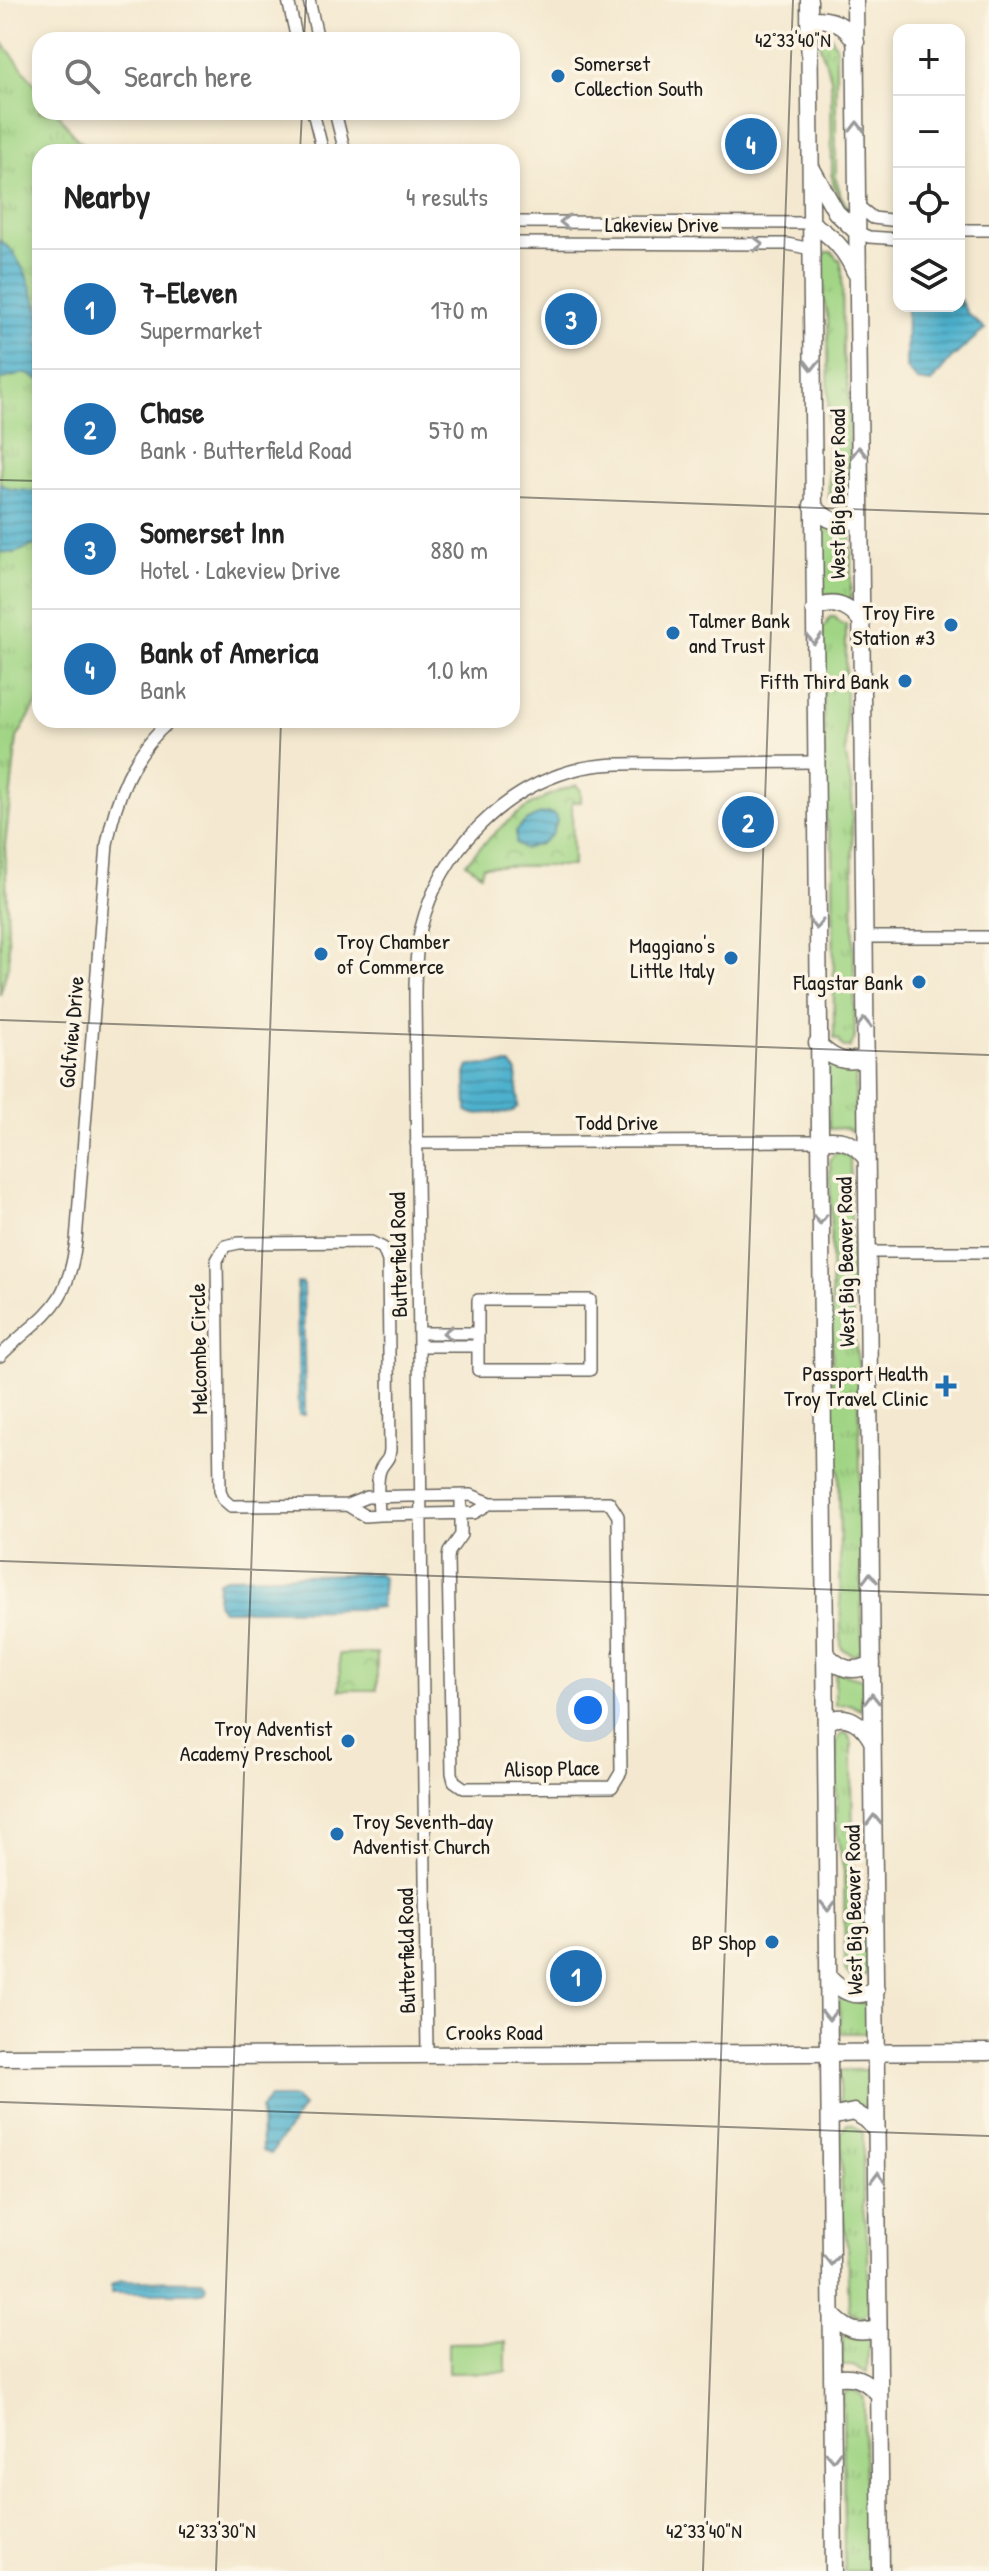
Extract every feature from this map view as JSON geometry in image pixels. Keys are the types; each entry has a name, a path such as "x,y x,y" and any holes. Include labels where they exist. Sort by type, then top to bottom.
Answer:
{"main road":[{"name":"West Big Beaver Road","path":"809,0 834,2571"},
{"name":"West Big Beaver Road","path":"855,0 881,2571"},
{"path":"809,19 832,20 849,32 856,42"},
{"path":"811,166 836,212 857,232"},
{"path":"811,223 847,254 858,277"},
{"path":"812,505 822,516 841,523 860,518"},
{"path":"814,610 835,604 860,619"},
{"path":"817,1043 835,1059 845,1062 865,1058"},
{"path":"819,1141 848,1141 857,1146 865,1157"},
{"path":"825,1653 845,1669 853,1671 872,1664"},
{"path":"826,1722 840,1717 854,1720 873,1743"},
{"path":"829,1978 851,1995 866,1995 876,1990"},
{"name":"Crooks Road","path":"0,2057 989,2052"},
{"path":"830,2117 854,2112 877,2131"},
{"path":"831,2314 850,2331 865,2332 878,2328"},
{"path":"832,2378 860,2378 879,2394"}],"street":[{"path":"288,0 295,32"},
{"path":"309,0 316,32"},
{"path":"315,120 321,144"},
{"path":"337,120 343,144"},
{"path":"857,205 873,218 893,220"},
{"name":"Lakeview Drive","path":"520,222 811,223"},
{"path":"965,230 989,230"},
{"path":"857,232 880,239 893,239"},
{"name":"Lakeview Drive","path":"520,243 781,244 811,249"},
{"name":"Golfview Drive","path":"0,1356 49,1313 60,1297 70,1272 76,1241 109,832 122,788 138,758 164,728"},
{"name":"Butterfield Road","path":"427,2054 416,1143 415,970 420,931 440,879 456,853 480,825 523,792 549,779 615,763 815,762"},
{"path":"863,937 989,937"},
{"name":"Todd Drive","path":"416,1143 819,1141"},
{"name":"Melcombe Circle","path":"379,1515 379,1496 381,1469 389,1459 390,1450 388,1261 383,1248 371,1242 239,1243 225,1246 217,1260 220,1490 223,1499 231,1506 347,1505 367,1497 379,1496 421,1496"},
{"path":"867,1252 989,1252"},
{"path":"478,1300 590,1300 590,1370 478,1370 478,1340 478,1300"},
{"path":"419,1340 478,1340"},
{"name":"Golfview Drive","path":"0,1347 13,1343"},
{"name":"Alisop Place","path":"421,1496 461,1495 471,1495 491,1503 609,1502 616,1509 621,1772 612,1787 464,1788 454,1781 448,1558 461,1535 461,1495"},
{"name":"Alisop Place","path":"421,1515 474,1513 491,1503"},
{"name":"Melcombe Circle","path":"347,1505 365,1516 421,1515"}],"green space":[{"path":"825,34 830,34 836,44 836,179 848,207 845,209 832,176 831,78 819,43"},
{"path":"0,39 32,81 32,120 63,120 84,144 32,144 32,712 17,738 5,846 9,962 0,995"},
{"path":"827,252 840,259 842,270 843,355 849,391 850,499 839,508 829,499 828,320 820,261"},
{"path":"823,528 851,531 851,600 838,595 823,595"},
{"path":"830,617 846,624 846,756 852,791 855,1038 850,1048 844,1048 838,1039 834,1039 833,851 825,815 822,626"},
{"path":"577,785 581,791 581,802 572,802 573,866 483,866 481,874 466,863 516,815 544,798"},
{"path":"828,1064 842,1069 856,1068 854,1133 846,1128 829,1129"},
{"path":"837,1151 850,1157 853,1329 859,1367 862,1648 855,1656 842,1649 841,1645 839,1474 833,1438 830,1159"},
{"path":"377,1653 377,1690 340,1690 339,1654"},
{"path":"837,1672 863,1679 861,1710 850,1704 835,1705"},
{"path":"842,1733 847,1733 852,1743 853,1895 866,1931 867,1973 858,1981 854,1981 845,1970 844,1871 837,1834 836,1742"},
{"path":"841,1997 867,2003 868,2031 840,2033"},
{"path":"842,2070 867,2070 867,2107 840,2102"},
{"path":"847,2124 852,2124 863,2133 863,2208 868,2244 869,2310 863,2318 849,2311 847,2245 842,2210 841,2133"},
{"path":"843,2334 854,2339 869,2339 867,2372 842,2366"},
{"path":"506,2342 506,2372 448,2373 448,2343"},
{"path":"848,2387 864,2398 865,2545 869,2571 844,2571 843,2398"}],"water":[{"path":"0,240 13,252 32,291 32,376 25,373 0,380"},
{"path":"965,309 985,329 951,359 931,383 917,381 906,368 907,312 965,312"},
{"path":"0,483 10,489 32,491 32,546 14,553 0,552"},
{"path":"555,815 557,821 552,835 540,844 524,849 516,843 516,831 523,824 535,816"},
{"path":"510,1064 517,1072 518,1106 512,1112 474,1114 467,1111 466,1074 469,1066"},
{"path":"297,1283 303,1283 305,1415 299,1415"},
{"path":"378,1573 383,1578 381,1607 222,1610 217,1603 218,1581 229,1577"},
{"path":"269,2098 294,2098 303,2107 271,2154 262,2151 261,2109"},
{"path":"121,2280 203,2281 206,2286 204,2291 192,2293 111,2293 111,2285"}],"place":[{"name":"Somerset Collection South","path":"558,76"},
{"name":"Bank of America","path":"751,144"},
{"name":"Somerset Inn","path":"571,319"},
{"name":"Troy Fire Station #3","path":"951,625"},
{"name":"Talmer Bank and Trust","path":"673,633"},
{"name":"Fifth Third Bank","path":"905,681"},
{"name":"Chase","path":"748,822"},
{"name":"Troy Chamber of Commerce","path":"321,954"},
{"name":"Maggiano's Little Italy","path":"731,958"},
{"name":"Flagstar Bank","path":"919,982"},
{"name":"Passport Health Troy Travel Clinic","path":"946,1386"},
{"name":"Troy Adventist Academy Preschool","path":"348,1741"},
{"name":"Troy Seventh-day Adventist Church","path":"337,1834"},
{"name":"BP Shop","path":"772,1942"},
{"name":"7-Eleven","path":"576,1976"}]}
